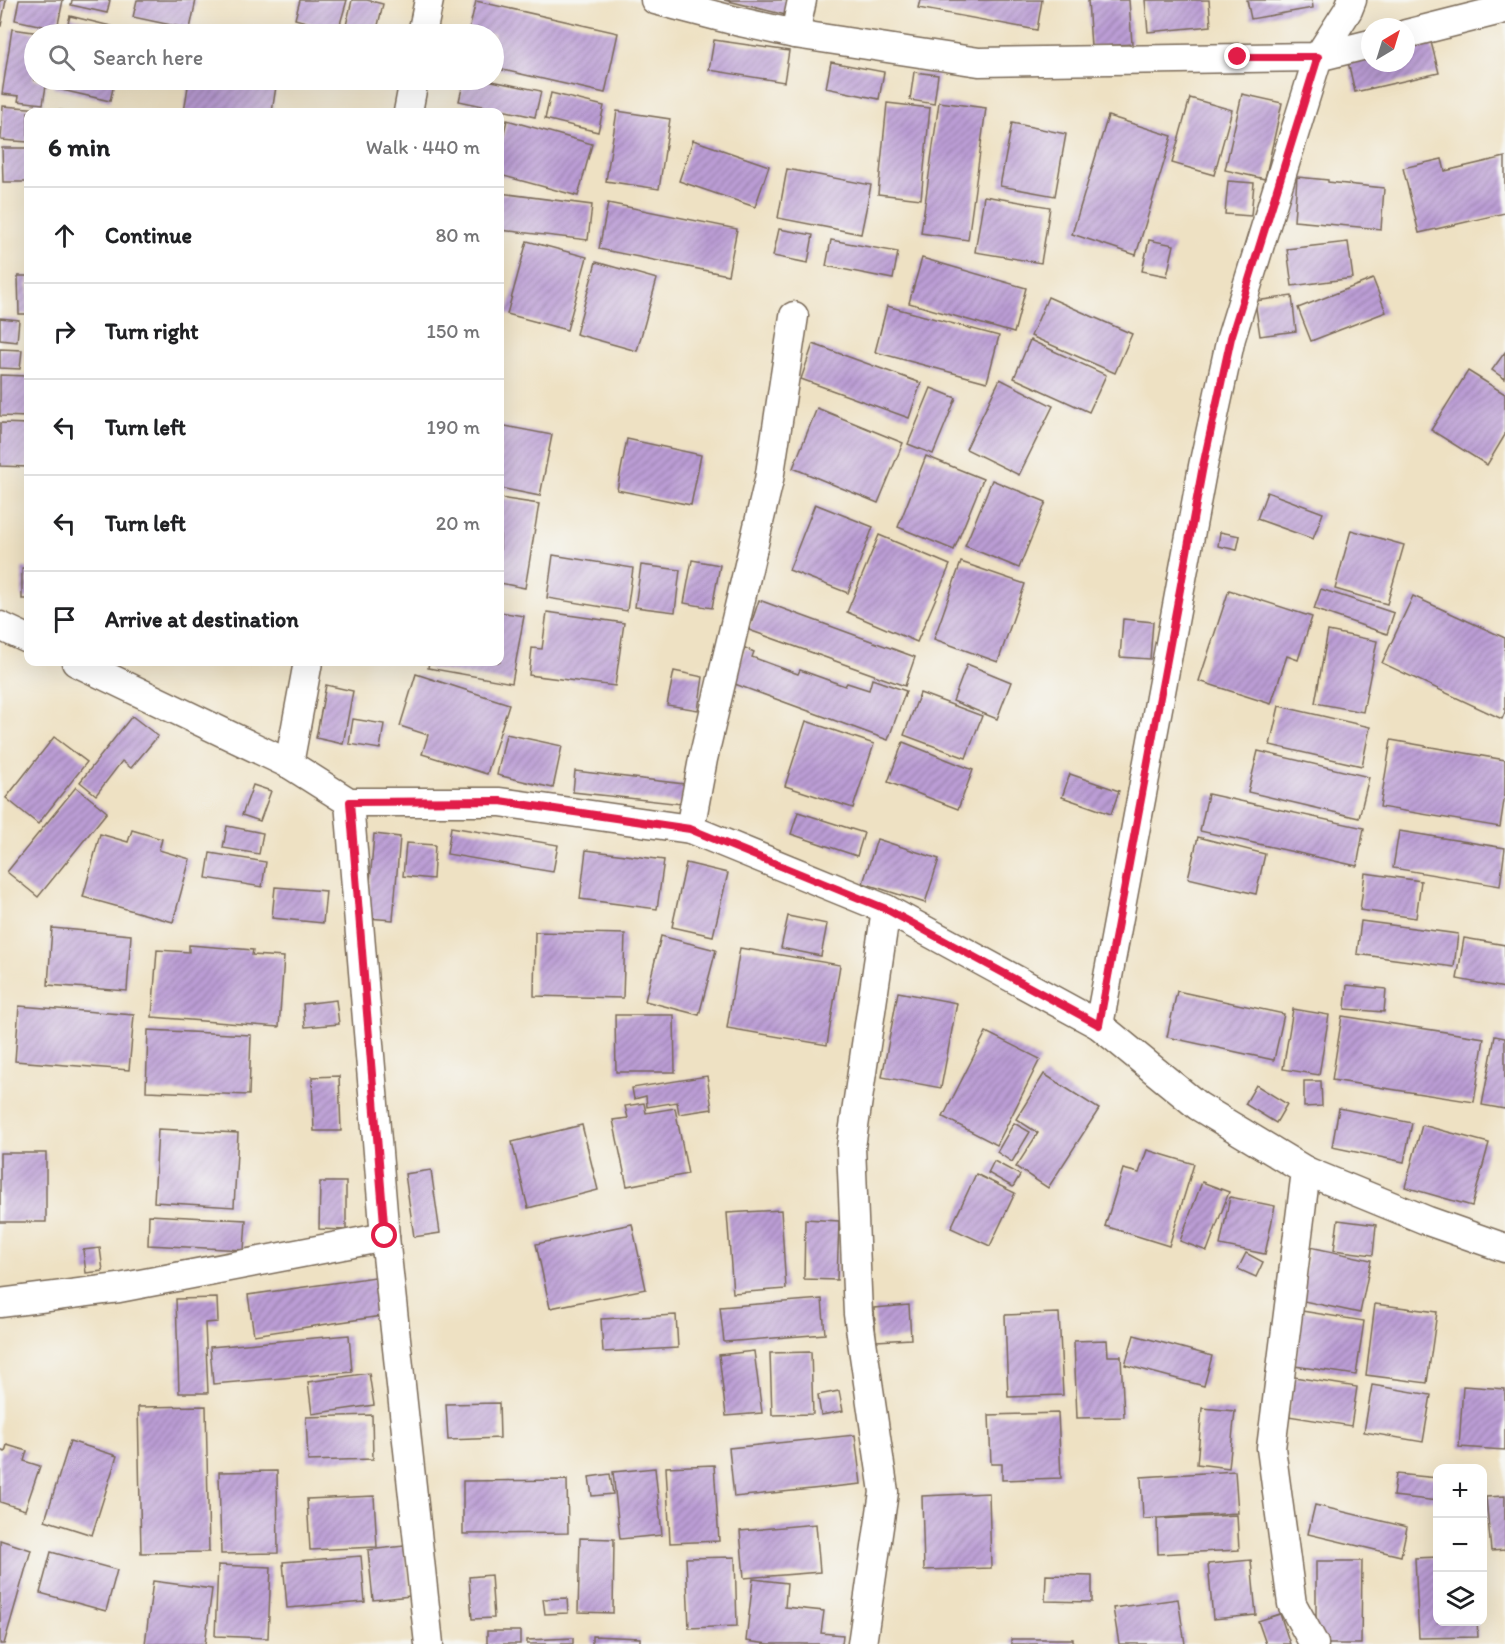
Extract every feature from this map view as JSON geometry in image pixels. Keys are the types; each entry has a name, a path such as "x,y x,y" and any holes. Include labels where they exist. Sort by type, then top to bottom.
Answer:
{"street":[{"path":"424,24 429,0"},
{"path":"656,0 795,34 979,62 1318,57 1361,46"},
{"path":"795,34 802,0"},
{"path":"1099,1025 1201,477 1231,338 1318,57 1352,0"},
{"path":"1415,32 1505,9"},
{"path":"409,108 412,90"},
{"path":"690,829 703,759 769,480 794,316"},
{"path":"0,626 24,637"},
{"path":"84,666 289,764 350,802 500,801 690,829 886,909 1099,1025 1198,1106 1306,1171 1428,1221 1505,1248"},
{"path":"289,764 307,666"},
{"path":"350,802 385,1236 429,1644"},
{"path":"862,1644 884,1492 858,1314 851,1147 886,909"},
{"path":"1306,1171 1271,1448 1292,1604 1314,1644"},
{"path":"0,1303 119,1288 385,1236"}],"building":[{"path":"0,0 6,0 1,26 0,26"},
{"path":"19,0 63,0 58,24 34,24 15,20"},
{"path":"72,0 110,0 107,13 71,5"},
{"path":"137,0 196,0 191,24 166,24 133,17"},
{"path":"300,0 347,0 340,24 313,24 295,19"},
{"path":"352,0 367,0 383,4 378,24 346,24"},
{"path":"724,0 794,0 790,16"},
{"path":"920,0 1042,0 1037,30 918,8"},
{"path":"1088,0 1129,0 1132,44 1091,47"},
{"path":"1145,0 1209,0 1211,26 1148,32"},
{"path":"1247,0 1312,0 1313,8 1251,19"},
{"path":"476,1 618,33 605,93 504,70 504,24 470,24"},
{"path":"70,16 103,24 68,24"},
{"path":"12,29 24,31 24,90 45,90 43,104 18,101 19,96 2,94"},
{"path":"714,40 789,51 784,82 709,70"},
{"path":"1431,42 1439,73 1355,92 1348,62 1361,59 1361,72 1415,72 1415,46"},
{"path":"831,62 884,72 879,99 826,88"},
{"path":"914,72 938,75 934,104 910,100"},
{"path":"504,83 541,91 535,117 504,110 504,108 492,108 459,101 462,90 504,90"},
{"path":"62,90 113,90 110,101"},
{"path":"187,90 275,90 273,108 185,108"},
{"path":"551,93 604,106 598,132 545,119"},
{"path":"1242,94 1282,103 1265,179 1225,170"},
{"path":"1190,98 1232,110 1214,175 1172,163"},
{"path":"939,102 986,108 968,240 921,233"},
{"path":"887,103 930,108 921,199 878,194"},
{"path":"3,106 29,108 24,108 24,142 1,140"},
{"path":"617,111 670,119 659,189 606,181"},
{"path":"1108,116 1172,136 1136,255 1072,234"},
{"path":"507,120 592,144 578,196 504,176 504,132"},
{"path":"1012,123 1066,134 1055,196 1000,186"},
{"path":"693,140 769,166 755,207 679,181"},
{"path":"2,148 24,148 24,182 3,182"},
{"path":"1505,157 1505,213 1419,233 1403,168 1442,159 1445,171"},
{"path":"787,169 871,185 861,234 778,218"},
{"path":"1297,177 1384,188 1381,229 1294,221"},
{"path":"1228,181 1254,183 1251,216 1225,214"},
{"path":"504,194 592,205 588,240 504,230"},
{"path":"984,196 1050,207 1041,263 975,252"},
{"path":"608,203 737,229 728,275 599,249"},
{"path":"779,229 813,235 808,263 773,256"},
{"path":"831,240 898,252 893,279 826,266"},
{"path":"1149,240 1174,245 1167,276 1142,271"},
{"path":"527,241 587,257 567,330 507,314"},
{"path":"1348,242 1353,278 1292,286 1287,249"},
{"path":"922,258 1026,288 1014,333 909,303"},
{"path":"596,262 657,279 637,351 576,334"},
{"path":"18,276 24,276 24,314 19,314"},
{"path":"1373,279 1386,312 1311,341 1298,308"},
{"path":"1292,296 1296,331 1260,336 1255,301"},
{"path":"1048,297 1132,334 1115,373 1031,336"},
{"path":"887,306 999,336 987,382 875,352"},
{"path":"0,318 19,320 17,342 0,340"},
{"path":"1030,340 1106,375 1089,412 1014,378"},
{"path":"813,344 921,383 909,418 801,379"},
{"path":"0,349 22,350 20,369 0,368"},
{"path":"1505,352 1505,379 1492,370"},
{"path":"1468,371 1505,394 1505,435 1487,465 1431,430"},
{"path":"0,375 24,376 24,417 0,416"},
{"path":"1000,379 1053,406 1019,475 966,449"},
{"path":"931,388 956,398 933,454 908,444"},
{"path":"817,408 903,443 878,503 793,468"},
{"path":"0,423 24,424 24,467 0,466"},
{"path":"504,426 552,435 540,496 504,489"},
{"path":"627,439 701,455 691,505 617,490"},
{"path":"926,456 983,479 954,550 898,527"},
{"path":"992,480 1046,502 1019,568 965,546"},
{"path":"1267,492 1323,513 1313,539 1257,519"},
{"path":"504,499 539,504 525,588 504,584"},
{"path":"815,504 873,527 848,593 789,570"},
{"path":"1351,530 1404,545 1387,604 1335,589"},
{"path":"1220,532 1240,536 1237,550 1218,546"},
{"path":"879,535 950,565 917,642 847,612"},
{"path":"553,555 633,568 627,611 547,598"},
{"path":"692,560 720,565 712,608 684,603"},
{"path":"961,562 1025,584 998,662 934,639"},
{"path":"641,565 680,570 675,612 635,607"},
{"path":"22,568 24,568 24,599 22,599"},
{"path":"1321,589 1394,613 1387,634 1314,609"},
{"path":"1229,590 1312,617 1298,660 1287,656 1271,704 1199,681"},
{"path":"1413,596 1505,638 1505,712 1502,719 1382,663"},
{"path":"759,600 915,657 905,686 749,630"},
{"path":"547,612 624,623 615,686 529,675 532,648 542,649"},
{"path":"504,613 524,616 512,683 428,668 428,666 504,666"},
{"path":"1123,619 1153,622 1150,659 1120,657"},
{"path":"1328,631 1377,641 1363,712 1315,703"},
{"path":"745,648 754,652 752,657 798,674 800,670 845,686 847,683 869,690 872,679 906,691 888,740 732,683"},
{"path":"967,664 1011,682 997,719 953,701"},
{"path":"674,671 703,677 698,710 667,705"},
{"path":"416,674 509,704 487,774 422,754 428,735 400,726"},
{"path":"326,685 353,691 343,744 316,738"},
{"path":"920,693 982,716 966,758 904,735"},
{"path":"1279,706 1370,727 1362,766 1270,745"},
{"path":"132,716 158,736 131,768 122,761 96,795 80,782"},
{"path":"353,719 384,724 380,749 349,744"},
{"path":"806,721 874,744 853,808 785,786"},
{"path":"506,734 562,746 553,788 497,775"},
{"path":"54,737 87,762 38,824 6,798"},
{"path":"1391,740 1505,760 1505,794 1500,827 1380,807"},
{"path":"903,742 973,770 958,809 888,782"},
{"path":"1258,751 1369,777 1359,818 1248,792"},
{"path":"575,771 684,784 682,804 573,792"},
{"path":"1070,774 1119,791 1111,814 1062,797"},
{"path":"253,785 271,791 260,821 242,815"},
{"path":"76,787 107,812 38,897 7,872"},
{"path":"1208,794 1364,828 1357,866 1200,831"},
{"path":"798,812 864,833 857,856 791,834"},
{"path":"227,826 263,833 259,854 223,848"},
{"path":"451,827 558,845 553,872 447,854"},
{"path":"132,830 162,839 159,850 190,859 173,922 83,897 100,834 128,842"},
{"path":"1399,831 1505,848 1500,886 1393,868"},
{"path":"374,834 400,837 393,920 367,918"},
{"path":"1198,837 1265,854 1256,894 1188,878"},
{"path":"877,839 939,859 925,903 863,883"},
{"path":"406,843 435,845 433,879 403,876"},
{"path":"586,850 664,860 657,909 580,899"},
{"path":"210,853 266,862 262,887 206,878"},
{"path":"686,863 728,873 713,936 672,927"},
{"path":"1365,873 1421,881 1416,918 1360,910"},
{"path":"275,887 326,891 323,923 272,918"},
{"path":"788,916 827,924 821,956 781,948"},
{"path":"1361,921 1458,934 1454,967 1357,954"},
{"path":"52,928 131,935 127,991 48,985"},
{"path":"535,932 625,934 623,998 534,996"},
{"path":"661,936 716,950 699,1015 645,1001"},
{"path":"1464,938 1505,945 1505,988 1457,979"},
{"path":"189,945 253,950 252,955 284,957 279,1027 152,1017 157,950 189,952"},
{"path":"740,948 840,965 827,1045 727,1028"},
{"path":"1347,985 1386,989 1384,1012 1345,1009"},
{"path":"1177,991 1284,1014 1274,1060 1167,1037"},
{"path":"898,992 957,1003 941,1088 882,1077"},
{"path":"336,1000 339,1024 305,1027 303,1004"},
{"path":"19,1006 134,1015 129,1070 15,1061"},
{"path":"1293,1009 1329,1015 1319,1075 1283,1069"},
{"path":"615,1015 674,1015 675,1072 616,1072"},
{"path":"1342,1016 1484,1038 1474,1102 1332,1080"},
{"path":"148,1030 251,1035 249,1095 146,1091"},
{"path":"986,1032 1040,1059 997,1145 943,1117"},
{"path":"1495,1036 1505,1038 1505,1109 1482,1105"},
{"path":"1044,1074 1099,1109 1048,1188 1016,1167 1038,1133 1016,1119"},
{"path":"339,1076 341,1131 314,1131 312,1077"},
{"path":"707,1076 712,1109 679,1114 677,1102 647,1107 646,1096 634,1099 632,1088"},
{"path":"1304,1081 1321,1081 1322,1106 1304,1107"},
{"path":"1256,1085 1287,1104 1276,1123 1245,1104"},
{"path":"644,1103 646,1113 675,1108 688,1174 627,1186 613,1120 628,1118 625,1106"},
{"path":"1339,1108 1412,1123 1404,1162 1332,1147"},
{"path":"1014,1123 1030,1132 1012,1162 997,1152"},
{"path":"582,1125 598,1190 528,1208 512,1142"},
{"path":"1422,1125 1489,1143 1472,1206 1405,1187"},
{"path":"158,1129 238,1133 234,1207 154,1202"},
{"path":"1147,1150 1194,1164 1169,1246 1105,1226 1123,1169 1139,1173"},
{"path":"0,1153 46,1153 46,1222 0,1222"},
{"path":"994,1161 1020,1175 1013,1187 988,1173"},
{"path":"431,1170 440,1233 414,1237 405,1174"},
{"path":"976,1174 1015,1193 990,1246 951,1228"},
{"path":"320,1182 346,1182 346,1230 319,1229"},
{"path":"1202,1182 1229,1192 1207,1251 1180,1241"},
{"path":"1230,1197 1275,1206 1265,1254 1220,1245"},
{"path":"781,1210 786,1289 733,1293 727,1213"},
{"path":"149,1215 246,1220 244,1250 148,1245"},
{"path":"805,1219 839,1221 837,1280 804,1279"},
{"path":"1338,1220 1376,1225 1373,1255 1334,1250"},
{"path":"632,1224 646,1289 550,1308 536,1244"},
{"path":"1310,1247 1371,1260 1360,1313 1299,1300"},
{"path":"100,1248 103,1271 86,1273 83,1250"},
{"path":"1246,1253 1263,1262 1256,1277 1238,1269"},
{"path":"375,1277 381,1316 254,1335 248,1295"},
{"path":"217,1298 218,1322 205,1323 208,1393 179,1393 176,1299"},
{"path":"822,1299 825,1334 724,1342 720,1307"},
{"path":"1375,1304 1437,1312 1427,1383 1366,1375"},
{"path":"909,1305 911,1339 876,1341 874,1308"},
{"path":"1302,1311 1364,1321 1356,1375 1295,1366"},
{"path":"1059,1313 1063,1395 1008,1397 1005,1315"},
{"path":"676,1315 678,1348 603,1352 601,1319"},
{"path":"349,1335 352,1372 213,1384 210,1347"},
{"path":"1134,1335 1212,1356 1204,1386 1125,1365"},
{"path":"1107,1340 1108,1356 1121,1356 1124,1417 1077,1418 1074,1341"},
{"path":"754,1351 762,1413 726,1416 719,1355"},
{"path":"811,1352 813,1414 772,1415 770,1353"},
{"path":"369,1373 374,1405 312,1414 308,1382"},
{"path":"1294,1377 1357,1387 1351,1426 1288,1416"},
{"path":"1372,1385 1431,1395 1423,1442 1364,1432"},
{"path":"1463,1386 1505,1389 1505,1450 1459,1447"},
{"path":"839,1391 843,1411 821,1415 818,1395"},
{"path":"499,1403 500,1438 448,1440 446,1404"},
{"path":"206,1406 209,1552 141,1553 138,1407"},
{"path":"1202,1408 1235,1411 1229,1468 1197,1464"},
{"path":"1058,1413 1061,1478 1002,1480 1002,1464 991,1464 989,1415"},
{"path":"372,1415 373,1459 308,1461 306,1417"},
{"path":"855,1435 861,1484 734,1497 729,1448"},
{"path":"70,1441 117,1456 92,1535 45,1520"},
{"path":"7,1445 27,1451 24,1461 40,1466 25,1510 0,1502 0,1450 5,1452"},
{"path":"714,1465 719,1541 670,1543 666,1467"},
{"path":"655,1468 662,1535 620,1539 613,1472"},
{"path":"277,1471 278,1553 221,1554 219,1472"},
{"path":"1235,1471 1238,1513 1143,1519 1141,1477"},
{"path":"610,1474 613,1494 592,1496 589,1477"},
{"path":"1396,1474 1433,1478 1433,1500 1393,1496"},
{"path":"567,1480 568,1533 463,1534 463,1481"},
{"path":"989,1493 991,1568 924,1570 922,1496"},
{"path":"374,1496 377,1547 310,1550 307,1499"},
{"path":"1505,1496 1505,1550 1491,1551 1487,1497"},
{"path":"1315,1505 1407,1527 1401,1556 1308,1534"},
{"path":"1237,1515 1239,1550 1158,1554 1157,1519"},
{"path":"816,1524 820,1572 744,1578 740,1531"},
{"path":"580,1538 614,1539 613,1613 578,1612"},
{"path":"0,1540 31,1550 4,1644 0,1644"},
{"path":"404,1546 410,1596 373,1600 368,1550"},
{"path":"51,1552 117,1570 106,1611 40,1593"},
{"path":"361,1556 365,1602 287,1608 283,1562"},
{"path":"735,1557 737,1626 689,1628 686,1558"},
{"path":"1433,1557 1433,1626 1477,1626 1478,1637 1419,1638 1415,1558"},
{"path":"1251,1560 1256,1615 1213,1619 1208,1564"},
{"path":"1316,1561 1362,1561 1361,1644 1328,1644 1328,1640 1316,1640"},
{"path":"218,1565 271,1567 268,1638 215,1636"},
{"path":"491,1575 494,1618 472,1619 469,1577"},
{"path":"1046,1575 1092,1576 1092,1602 1045,1601"},
{"path":"753,1579 787,1583 785,1607 824,1611 821,1633 843,1635 842,1644 769,1644 746,1641"},
{"path":"153,1581 212,1589 205,1644 145,1644"},
{"path":"567,1598 568,1613 545,1614 543,1599"},
{"path":"1178,1599 1185,1644 1119,1644 1113,1608"},
{"path":"1280,1614 1290,1644 1266,1644 1258,1621"},
{"path":"487,1631 520,1631 520,1644 487,1644"},
{"path":"592,1636 640,1638 640,1644 592,1644"},
{"path":"573,1638 573,1644 527,1644 527,1640"},
{"path":"1011,1639 1073,1639 1073,1644 1011,1644"}],"route":[{"path":"385,1236 350,802 500,801 690,829 886,909 1099,1025 1203,466 1231,338 1318,57 1238,57"}]}
